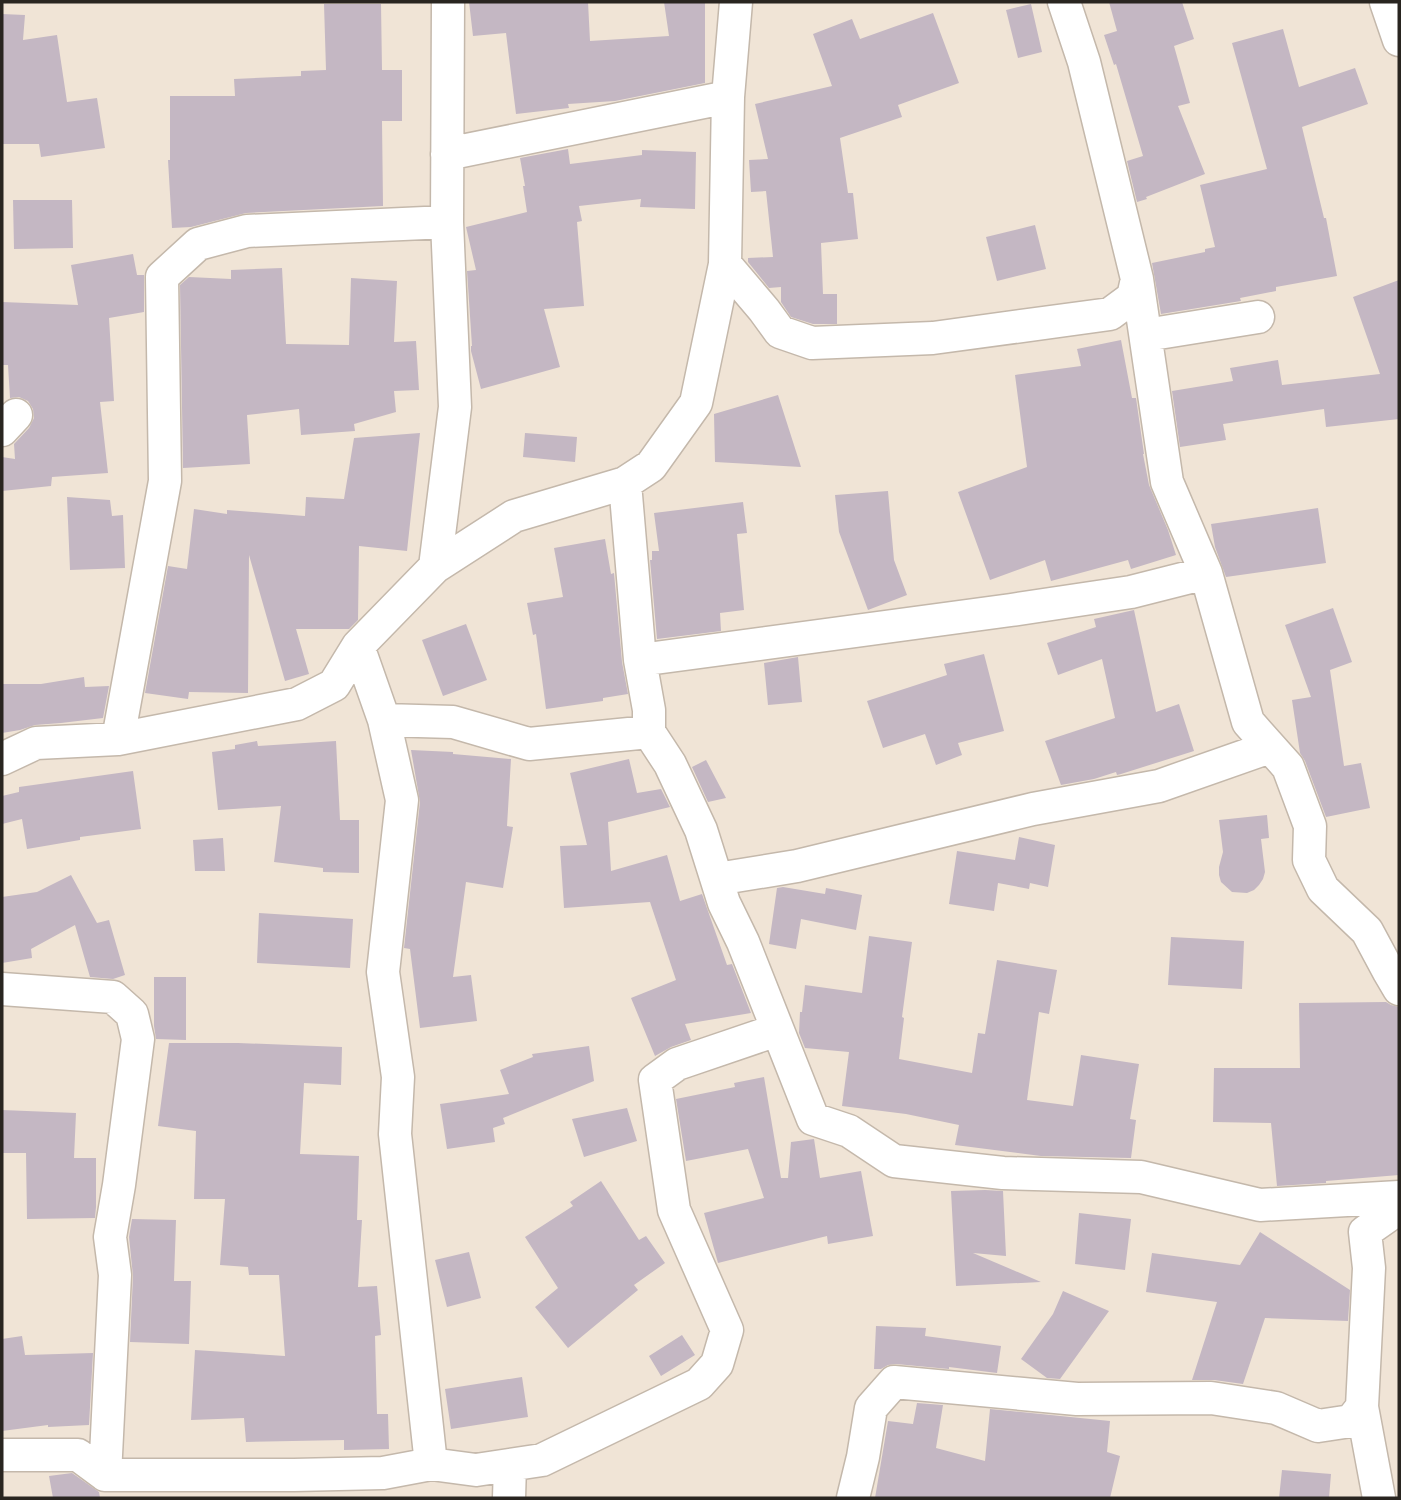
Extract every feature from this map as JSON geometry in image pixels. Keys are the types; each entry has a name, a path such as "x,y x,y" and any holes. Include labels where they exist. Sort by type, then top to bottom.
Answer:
{"street":[{"path":"435,567 455,407 446,222 448,2"},
{"path":"2,759 36,743 118,739 297,704 334,685 358,646 435,567 514,516 625,483 651,466 696,403 725,264 728,97 736,2"},
{"path":"1064,2 1084,62 1137,279 1167,482 1206,573 1248,722 1288,767 1310,826 1309,860 1323,889 1367,931 1399,989"},
{"path":"1386,2 1399,40"},
{"path":"447,154 728,97"},
{"path":"118,739 165,481 162,277 198,244 247,231 446,222"},
{"path":"725,264 780,332 812,343 933,338 1110,314 1133,297 1137,279"},
{"path":"1146,335 1258,317"},
{"path":"625,483 640,660 649,710 649,732 670,764 701,830 724,903 743,942 813,1119 849,1131 894,1161 1003,1173 1141,1177 1259,1205 1399,1197"},
{"path":"640,660 1131,592 1206,573"},
{"path":"358,646 384,720 402,800 383,972 398,1077 395,1134 431,1464"},
{"path":"384,720 453,722 529,744 649,732"},
{"path":"717,879 797,866 1033,809 1159,786 1270,747"},
{"path":"2,989 113,997 132,1014 138,1039 110,1237 114,1275 105,1475"},
{"path":"2,1455 78,1455 105,1475 383,1473 431,1464 476,1470 542,1460 699,1384 717,1364 727,1330 674,1210 655,1080 677,1064 777,1030"},
{"path":"1379,1498 1362,1407 1369,1268 1365,1231 1399,1208"},
{"path":"853,1498 871,1408 894,1382 1077,1399 1211,1398 1276,1408 1318,1426 1350,1421 1362,1407"},
{"path":"509,1498 510,1465"}],"building":[{"path":"469,2 588,2 590,41 669,36 664,2 705,2 705,83 615,101 568,104 569,108 516,114 506,33 473,36"},
{"path":"1109,2 1182,2 1194,39 1174,46 1190,103 1178,106 1205,174 1137,202 1127,161 1143,156 1116,64 1114,65 1104,35 1117,31"},
{"path":"324,4 381,4 382,70 402,70 402,121 382,121 383,206 246,213 191,227 172,228 168,160 170,96 235,96 234,79 301,76 301,71 326,70"},
{"path":"1031,4 1042,52 1018,58 1006,10"},
{"path":"933,13 959,83 898,105 902,117 840,138 848,193 853,193 858,239 821,243 823,294 837,294 837,324 813,324 791,317 781,302 781,287 769,288 748,262 748,258 773,257 766,191 751,192 749,160 768,159 755,104 832,86 813,34 852,19 860,39"},
{"path":"2,14 25,15 23,40 57,35 67,102 97,98 105,148 41,157 39,144 2,144"},
{"path":"1283,29 1299,87 1355,68 1368,104 1302,127 1326,218 1337,276 1276,287 1276,291 1240,298 1241,301 1161,314 1152,263 1205,252 1205,249 1215,247 1200,185 1267,169 1232,43"},
{"path":"568,149 570,164 642,155 642,150 696,152 695,209 640,207 641,199 579,206 582,221 577,222 584,306 544,309 560,367 481,389 471,351 467,271 476,270 466,227 527,212 520,158"},
{"path":"13,200 72,200 73,248 14,249"},
{"path":"1035,225 1046,269 997,281 986,237"},
{"path":"133,254 137,275 144,275 144,312 109,318 114,401 100,402 108,473 52,477 51,486 2,491 2,457 15,459 14,444 29,428 34,418 28,401 19,397 10,398 8,365 2,365 2,302 78,305 71,265"},
{"path":"282,268 286,344 349,345 351,278 397,281 394,342 416,341 419,390 394,391 396,412 354,424 355,431 301,435 299,409 247,415 250,464 183,468 180,285 189,277 231,279 231,270"},
{"path":"1399,280 1399,419 1326,427 1324,409 1223,424 1226,440 1180,447 1172,391 1233,381 1230,368 1278,360 1282,385 1380,374 1353,297"},
{"path":"1121,340 1132,398 1136,398 1149,485 1176,555 1131,569 1128,560 1051,581 1045,560 990,580 958,492 1027,467 1015,375 1081,366 1077,349"},
{"path":"778,395 801,467 715,462 714,414"},
{"path":"420,433 407,551 359,546 358,620 349,629 296,629 309,674 285,681 249,555 248,693 189,692 188,699 145,693 168,566 187,569 194,509 227,514 227,510 305,516 306,497 344,499 354,438"},
{"path":"525,433 577,437 575,462 523,457"},
{"path":"888,491 894,560 907,595 868,610 839,532 835,495"},
{"path":"67,497 110,500 112,516 123,515 125,568 70,570"},
{"path":"743,502 747,533 737,534 744,610 720,613 721,631 657,639 650,560 652,551 659,551 654,513"},
{"path":"1318,508 1326,563 1226,577 1215,547 1211,524"},
{"path":"605,539 611,574 614,573 622,662 628,694 603,698 603,701 546,709 536,634 533,635 527,603 563,597 554,548"},
{"path":"1333,608 1352,662 1330,670 1344,766 1361,763 1370,808 1326,817 1300,753 1292,700 1311,697 1285,625"},
{"path":"1134,610 1156,712 1179,704 1194,751 1121,774 1117,775 1116,772 1061,785 1045,741 1115,718 1102,659 1058,675 1047,643 1096,627 1094,619"},
{"path":"466,624 487,680 443,696 422,640"},
{"path":"984,654 1004,731 958,743 962,755 936,765 925,734 883,748 867,701 947,675 944,664"},
{"path":"798,657 802,702 768,705 764,663"},
{"path":"84,677 85,687 109,686 103,718 35,725 2,733 2,684 41,684"},
{"path":"257,741 258,746 336,741 340,820 359,820 359,873 323,872 323,868 274,862 281,806 218,810 212,752 235,749 235,745"},
{"path":"411,750 511,759 507,826 513,827 503,888 466,882 453,977 471,975 477,1021 420,1028 410,949 404,948 420,802"},
{"path":"629,759 637,793 661,789 670,807 608,822 611,871 667,855 680,901 702,894 727,965 732,964 751,1013 685,1024 691,1040 655,1056 631,998 676,980 650,902 564,908 560,846 587,845 570,773"},
{"path":"706,760 726,798 708,802 692,767"},
{"path":"133,771 141,829 80,837 80,840 27,849 22,819 2,824 2,796 19,792 19,787"},
{"path":"1267,815 1269,838 1261,839 1265,872 1263,879 1254,890 1247,893 1232,892 1221,882 1219,875 1223,852 1219,820"},
{"path":"1019,837 1055,845 1048,887 1030,883 1029,889 998,883 994,911 949,904 957,851 1015,860"},
{"path":"223,838 225,871 195,871 193,840"},
{"path":"71,875 97,923 109,920 125,975 113,979 90,977 75,925 31,949 32,958 2,963 2,897 37,892"},
{"path":"777,888 825,894 826,888 862,895 856,930 801,919 796,949 769,944"},
{"path":"259,913 353,919 350,968 257,963"},
{"path":"869,936 912,942 899,1059 972,1073 978,1033 985,1034 997,960 1057,970 1049,1014 1039,1012 1027,1100 1073,1106 1081,1055 1139,1064 1130,1119 1136,1120 1131,1158 1041,1156 955,1145 959,1125 906,1114 842,1106 849,1052 805,1048 799,1033 800,1012 805,985 862,993"},
{"path":"1171,937 1244,941 1242,989 1168,985"},
{"path":"154,977 186,977 186,1040 156,1039"},
{"path":"1386,1002 1399,1007 1399,1175 1277,1186 1271,1123 1213,1122 1214,1068 1300,1068 1299,1003"},
{"path":"169,1043 342,1047 341,1085 304,1083 300,1154 359,1156 357,1220 362,1220 358,1287 377,1286 381,1335 375,1336 377,1414 388,1414 389,1449 344,1450 344,1440 246,1442 244,1418 191,1420 195,1350 285,1356 279,1275 249,1275 248,1267 220,1265 225,1199 194,1199 196,1131 158,1126"},
{"path":"589,1046 594,1081 503,1118 505,1124 493,1128 495,1142 447,1149 440,1104 509,1094 500,1070 533,1057 532,1054"},
{"path":"764,1077 781,1178 788,1178 791,1142 814,1139 820,1178 861,1171 873,1236 828,1244 827,1236 718,1263 704,1213 764,1198 748,1149 686,1161 676,1099 735,1087 734,1083"},
{"path":"627,1108 637,1141 584,1157 572,1119"},
{"path":"2,1110 76,1113 74,1158 96,1158 95,1218 27,1219 26,1153 2,1153"},
{"path":"601,1181 639,1240 646,1236 665,1263 634,1285 638,1290 568,1348 535,1307 558,1288 525,1237 573,1206 570,1202"},
{"path":"951,1191 1003,1191 1006,1256 973,1253 1041,1282 956,1286"},
{"path":"1079,1213 1131,1219 1125,1270 1075,1264"},
{"path":"132,1219 176,1220 174,1281 191,1281 189,1344 130,1342 133,1276 129,1237"},
{"path":"1260,1232 1350,1290 1348,1321 1265,1318 1243,1384 1192,1380 1217,1302 1146,1292 1152,1253 1240,1265"},
{"path":"469,1252 481,1298 447,1307 435,1260"},
{"path":"1063,1291 1109,1311 1060,1379 1047,1378 1021,1359 1053,1314"},
{"path":"876,1326 926,1328 925,1336 1001,1346 997,1373 896,1364 874,1369"},
{"path":"682,1335 695,1355 661,1376 649,1356"},
{"path":"22,1336 25,1355 93,1353 89,1425 48,1425 2,1431 2,1339"},
{"path":"522,1377 528,1417 451,1429 445,1389"},
{"path":"917,1403 943,1405 936,1448 985,1461 990,1409 1110,1421 1107,1452 1120,1456 1110,1498 875,1498 888,1421 913,1424"},
{"path":"1282,1470 1331,1474 1329,1498 1279,1498"},
{"path":"72,1473 99,1492 100,1498 53,1498 49,1476"}]}
